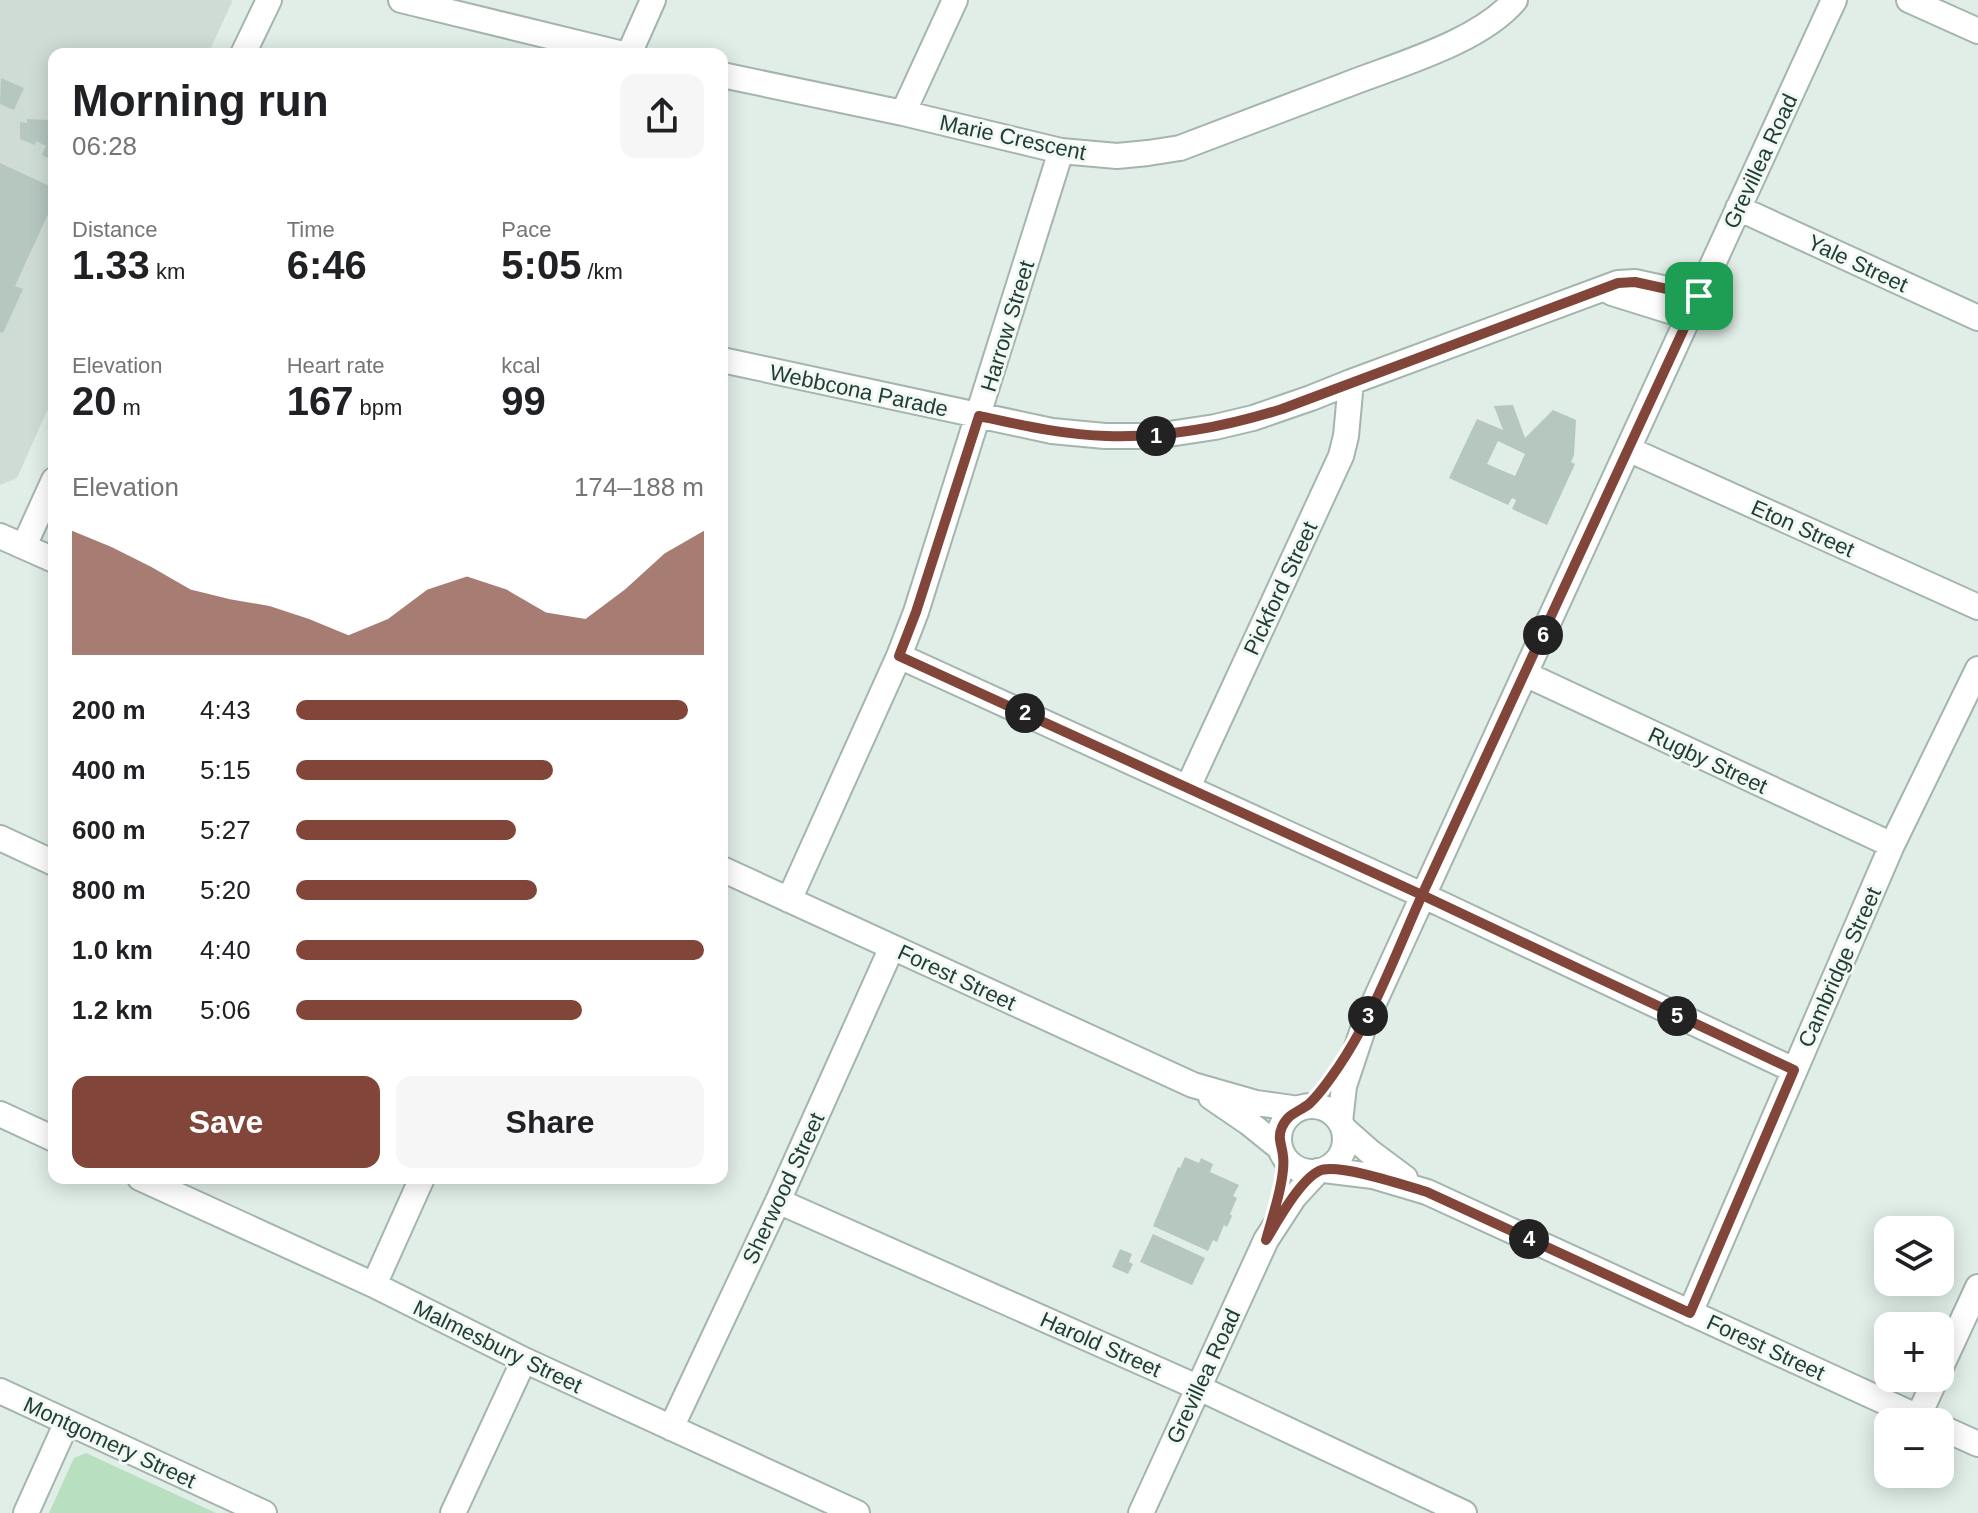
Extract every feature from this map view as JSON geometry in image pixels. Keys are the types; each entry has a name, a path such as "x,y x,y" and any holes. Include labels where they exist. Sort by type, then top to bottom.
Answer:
{"street":[{"path":"246,48 269,0"},
{"path":"401,0 601,48"},
{"path":"629,48 653,0"},
{"path":"903,113 955,0"},
{"name":"Marie Crescent","path":"728,76 903,113 1061,151 1117,156 1148,153 1180,148 1425,55 1469,35 1494,19 1515,0"},
{"name":"Grevillea Road","path":"1141,1513 1266,1240 1300,1189 1321,1170 1333,1165 1342,1152 1345,1138 1341,1125 1342,1097 1366,1020 1834,0"},
{"path":"1909,0 1978,31"},
{"name":"Harrow Street","path":"789,900 916,612 1061,151"},
{"name":"Yale Street","path":"1738,208 1978,318"},
{"name":"Webbcona Parade","path":"728,361 1052,431 1105,436 1156,436 1253,418 1613,285 1629,282 1694,306"},
{"name":"Pickford Street","path":"1188,787 1341,456 1351,382"},
{"name":"Eton Street","path":"1628,449 1978,607"},
{"path":"24,546 48,493"},
{"path":"0,536 48,557"},
{"path":"899,656 1422,895 1794,1070"},
{"name":"Cambridge Street","path":"1690,1313 1892,845 1978,669"},
{"name":"Rugby Street","path":"1525,674 1892,845"},
{"path":"0,838 48,860"},
{"name":"Forest Street","path":"728,872 1193,1085"},
{"name":"Sherwood Street","path":"671,1428 778,1201 892,947"},
{"name":"Grevillea Road","path":"1266,1240 1279,1193 1281,1128 1286,1119 1317,1095 1366,1020"},
{"path":"1193,1085 1256,1103 1325,1109 1341,1125"},
{"path":"1193,1085 1249,1123 1291,1164 1301,1170 1321,1170"},
{"path":"0,1114 48,1136"},
{"name":"Forest Street","path":"1341,1125 1370,1152 1427,1192"},
{"name":"Forest Street","path":"1321,1170 1373,1176 1427,1192 1898,1408"},
{"name":"Malmesbury Street","path":"153,1184 857,1513"},
{"path":"374,1285 419,1184"},
{"name":"Harold Street","path":"778,1201 1197,1387 1461,1512"},
{"path":"1954,1339 1978,1287"},
{"path":"453,1513 524,1360"},
{"name":"Montgomery Street","path":"0,1391 264,1513"},
{"path":"26,1513 67,1422"},
{"name":"Forest Street","path":"1954,1433 1978,1444"}],"shaded area":[{"path":"0,0 231,0 211,48 48,48 48,408 17,478 0,485"}],"green space":[{"path":"86,1453 216,1513 49,1513 74,1458"}],"building":[{"path":"1,78 24,88 14,110 0,104"},
{"path":"27,119 48,120 48,158 42,155 46,146 20,139 20,122 27,123"},
{"path":"0,163 48,185 48,214 15,286 23,289 3,333 0,332"},
{"path":"1513,405 1525,438 1553,410 1576,420 1571,462 1575,464 1547,525 1512,509 1516,500 1512,498 1508,505 1449,478 1477,419 1503,430 1494,406","holes":["1498,441 1525,454 1515,476 1487,464"]},
{"path":"1185,1157 1199,1163 1201,1158 1213,1164 1210,1172 1239,1185 1233,1196 1237,1198 1227,1227 1224,1225 1217,1242 1213,1240 1208,1251 1153,1226"},
{"path":"1153,1234 1205,1258 1192,1285 1140,1262"},
{"path":"1120,1249 1132,1254 1129,1262 1133,1264 1128,1274 1112,1267"}],"route":[{"path":"1699,296 1422,895 1794,1070 1690,1313 1427,1192 1351,1172 1318,1171 1300,1189 1266,1240 1281,1182 1281,1128 1290,1115 1306,1107 1342,1062 1366,1020 1422,895 899,656 979,416 1052,431 1105,436 1156,436 1215,427 1282,409 1618,283 1635,282 1699,296"}]}
